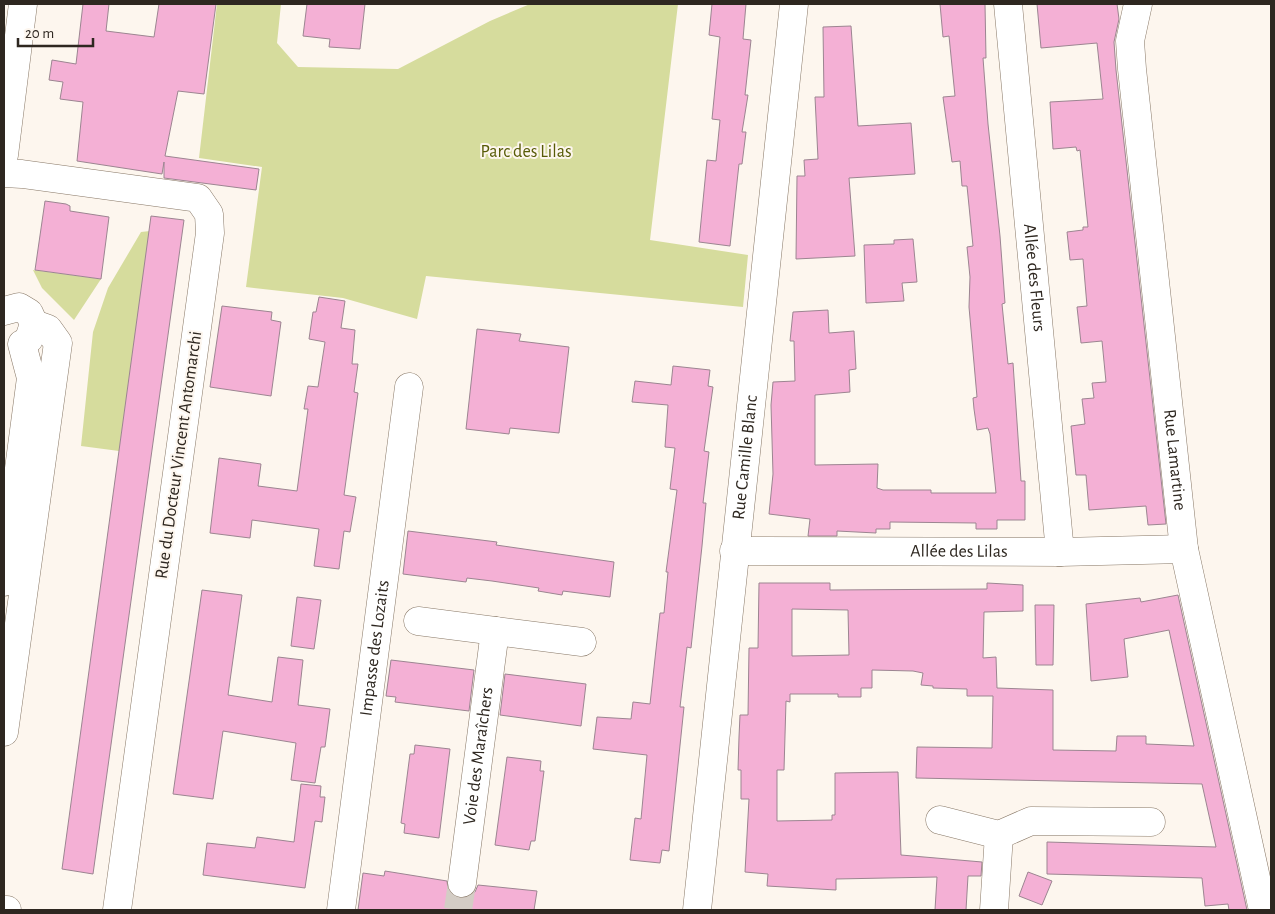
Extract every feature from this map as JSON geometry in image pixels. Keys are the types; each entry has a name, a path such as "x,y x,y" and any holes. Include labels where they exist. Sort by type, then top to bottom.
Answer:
{"street":[{"path":"4,155 23,4"},
{"name":"Rue Camille Blanc","path":"697,910 794,4"},
{"name":"Allée des Fleurs","path":"1008,4 1060,552"},
{"name":"Rue Lamartine","path":"1138,4 1130,41 1132,69 1184,549 1263,910"},
{"name":"Rue du Docteur Vincent Antomarchi","path":"4,173 198,198 210,214 208,242 116,910"},
{"path":"4,311 12,307 29,313 20,337 31,378 13,438 4,582"},
{"path":"4,732 58,344 48,329 20,337"},
{"name":"Impasse des Lozaits","path":"341,910 409,387"},
{"name":"Allée des Lilas","path":"734,551 1060,552 1184,549"},
{"path":"418,621 582,642"},
{"name":"Voie des Maraîchers","path":"462,883 495,631"},
{"path":"940,820 999,835 1031,821 1151,822"},
{"path":"994,910 999,835"}],"green space":[{"name":"Parc des Lilas","path":"217,4 281,4 277,43 298,67 398,69 490,21 530,4 678,4 650,240 748,255 743,307 426,276 417,319 343,298 246,287 262,167 199,158"},
{"path":"150,231 119,451 81,446 93,332 108,288 141,232"},
{"path":"33,270 101,279 74,320 42,288"}],"building":[{"path":"83,4 109,4 106,31 154,37 159,4 216,4 204,94 178,91 165,156 259,169 256,190 164,178 164,162 162,174 77,161 83,102 60,99 63,82 49,80 52,60 76,64"},
{"path":"307,4 365,4 360,49 329,47 330,39 303,36"},
{"path":"712,4 746,4 743,39 751,40 745,95 748,95 742,132 746,132 742,164 739,164 730,246 699,242 707,160 716,161 720,120 712,119 720,37 709,35"},
{"path":"940,4 985,4 986,58 983,58 988,124 1000,236 1005,303 1002,304 1008,364 1013,363 1021,481 1025,481 1025,520 997,520 997,529 976,529 976,523 890,522 890,529 876,529 876,533 837,531 837,536 808,536 810,519 769,514 773,474 771,405 773,382 795,381 794,341 790,341 793,312 828,310 829,333 854,331 856,369 849,370 850,392 815,395 815,465 878,464 877,488 883,490 931,490 931,493 996,493 990,434 988,428 977,430 974,409 973,398 977,397 969,307 970,277 967,247 973,246 967,186 962,186 960,161 952,162 943,97 955,96 949,36 943,37"},
{"path":"1037,4 1117,4 1119,19 1114,42 1116,70 1166,524 1148,525 1146,506 1089,510 1086,475 1076,475 1071,426 1085,424 1082,399 1094,398 1092,383 1106,382 1102,341 1081,343 1077,307 1087,306 1083,259 1070,260 1067,232 1083,230 1083,227 1088,227 1080,150 1077,151 1076,147 1053,149 1050,102 1103,99 1097,43 1041,48"},
{"path":"851,26 858,126 911,123 915,174 849,178 855,256 796,259 797,176 805,176 804,160 818,159 815,97 824,97 823,27"},
{"path":"45,201 66,204 70,206 70,211 109,217 101,279 35,270"},
{"path":"151,216 184,220 93,874 62,869"},
{"path":"913,239 917,282 902,283 904,301 866,303 864,245 894,244 894,240"},
{"path":"319,297 345,301 341,328 355,330 352,364 358,364 354,392 358,393 344,495 356,497 350,532 344,531 339,569 314,566 319,529 252,520 250,538 210,533 219,458 261,464 258,486 297,491 308,409 304,409 308,386 318,387 325,342 309,339 313,312 316,312"},
{"path":"222,306 272,312 271,320 281,322 271,396 210,387"},
{"path":"477,329 521,334 519,341 569,347 559,433 510,428 509,434 466,429"},
{"path":"673,366 710,370 708,386 713,387 704,451 709,452 703,503 706,503 702,546 691,648 687,647 680,707 684,707 669,851 662,850 660,863 630,860 635,818 641,819 647,755 593,749 597,717 631,719 633,702 650,704 660,613 664,613 668,572 666,572 677,490 670,489 675,448 665,447 668,405 632,402 635,381 671,385"},
{"path":"408,531 497,542 496,545 614,562 610,597 563,591 562,595 538,591 539,588 492,581 467,578 466,582 403,574"},
{"path":"759,583 830,583 830,590 987,589 987,583 1023,585 1023,611 984,612 983,658 996,657 997,688 1053,690 1053,750 1116,751 1117,736 1146,736 1146,744 1194,746 1169,630 1124,639 1128,677 1091,681 1086,604 1140,598 1141,602 1178,595 1247,910 1229,910 1228,904 1205,906 1202,878 1047,874 1047,842 1216,847 1202,784 916,778 917,747 992,748 993,696 967,696 967,689 933,688 933,686 921,685 923,673 913,671 872,670 872,688 861,688 861,697 838,697 838,694 790,694 790,702 786,701 784,770 777,770 777,821 832,820 832,815 835,815 835,773 898,772 901,855 982,862 981,876 968,876 966,910 935,910 937,877 836,879 836,890 767,886 768,874 745,872 749,799 741,799 741,770 738,770 740,715 748,715 749,648 758,648","holes":["792,609 848,610 849,655 792,656"]},
{"path":"202,590 242,595 228,695 272,702 278,657 303,660 298,705 330,709 325,747 321,747 315,783 291,780 296,743 223,731 213,799 173,794"},
{"path":"297,597 321,600 314,649 291,646"},
{"path":"1035,605 1054,605 1053,665 1036,665"},
{"path":"391,660 474,670 469,711 395,702 396,697 386,696"},
{"path":"505,674 586,684 581,726 500,715"},
{"path":"415,745 450,749 439,838 404,833 405,824 401,823 410,754 414,754"},
{"path":"507,757 541,761 540,771 544,771 535,841 531,841 529,850 495,845"},
{"path":"301,784 321,786 320,797 325,797 322,822 315,821 305,888 203,875 207,843 255,848 257,837 294,842"},
{"path":"385,871 447,881 448,889 452,895 460,898 468,897 475,892 478,885 537,891 534,910 358,910 363,873 384,876"},
{"path":"1028,872 1052,881 1042,905 1019,896"}],"tunnel":[{"path":"458,910 462,883"}]}
